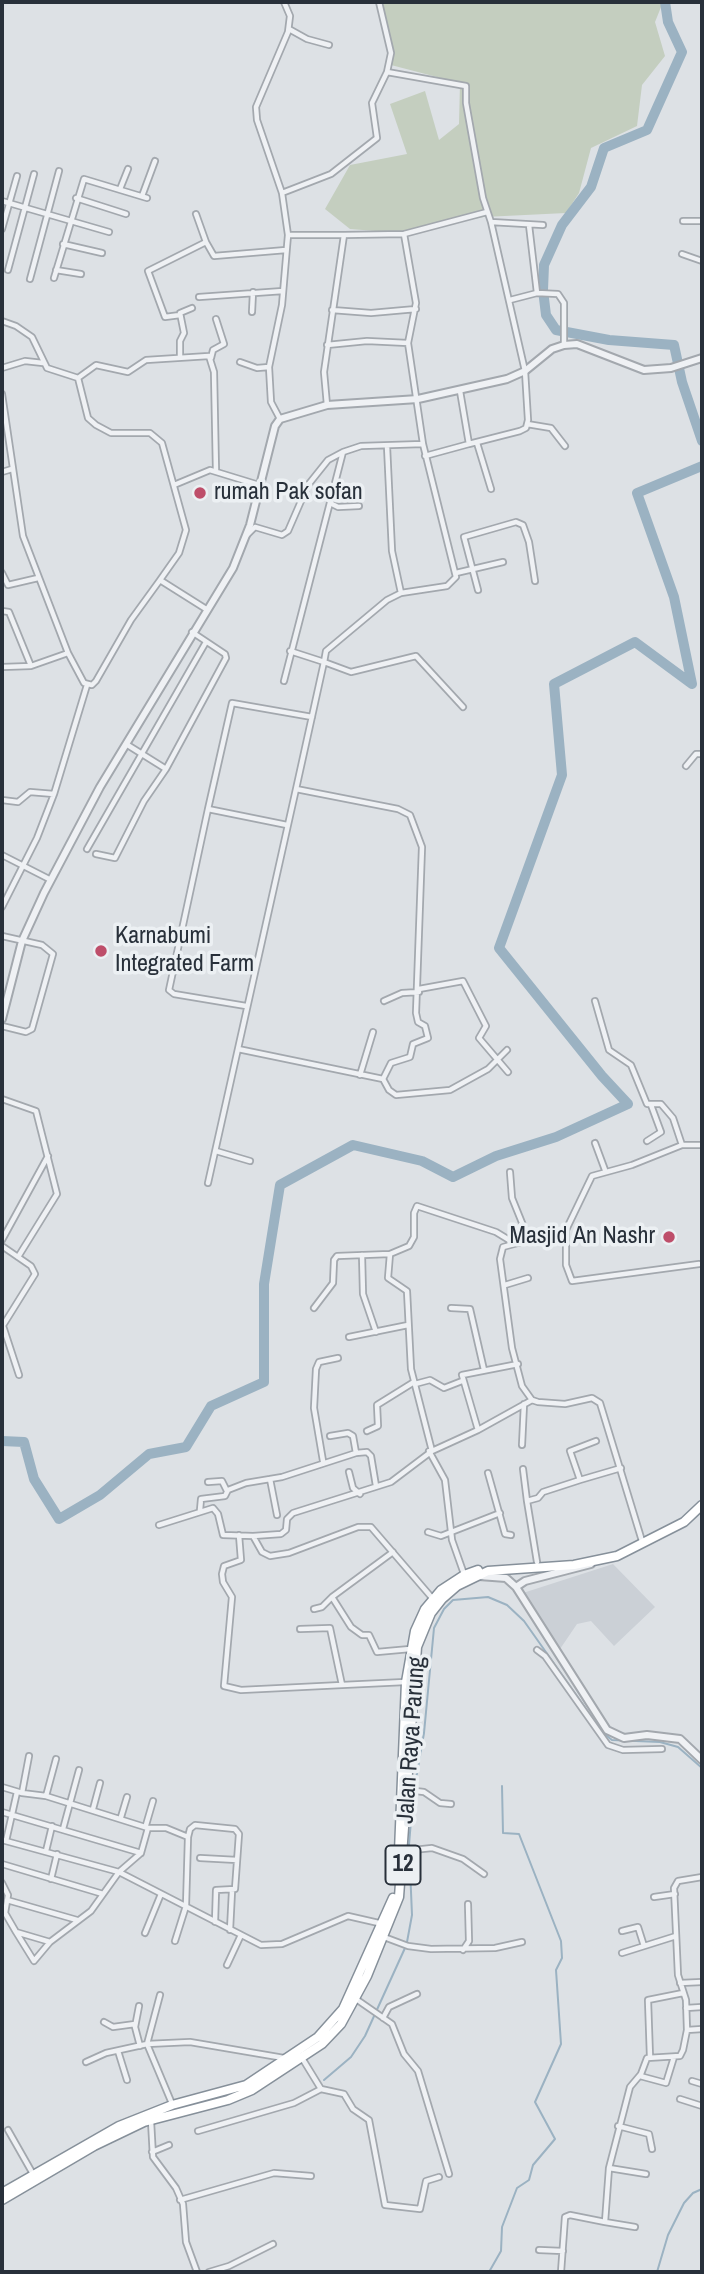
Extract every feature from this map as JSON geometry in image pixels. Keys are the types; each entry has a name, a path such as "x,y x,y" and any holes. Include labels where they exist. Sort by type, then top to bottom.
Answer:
{"highway":[{"name":"Jalan Raya Parung","path":"2,2193 95,2138 174,2108 236,2090 288,2058 330,2025 352,1996 384,1937 399,1896 408,1860 412,1790 405,1682 420,1619 433,1599 464,1575 501,1565 600,1557 642,1541 682,1517 702,1499"},
{"name":"Jalan Raya Parung","path":"2,2200 94,2146 174,2108 240,2096 302,2058 336,2030 383,1924 398,1877 413,1674 422,1631 442,1598 474,1577 501,1569 601,1561 636,1549 684,1522 702,1505"}],"street":[{"path":"2,1019 22,941 51,880 125,744 192,631 222,587 247,535 259,485 280,419 271,402 269,367 283,291 288,235 282,193 257,120 256,107 289,29 290,16 284,2"},
{"path":"282,193 331,174 377,138 372,103 387,72 391,50 379,2"},
{"path":"289,29 307,39 329,45"},
{"path":"387,72 466,86 467,110 487,212 525,371 527,424 520,431 425,456"},
{"path":"54,278 76,198 87,178 144,197 155,162"},
{"path":"120,189 128,169"},
{"path":"30,279 59,171"},
{"path":"8,270 34,174"},
{"path":"2,229 17,176"},
{"path":"76,198 125,214"},
{"path":"2,201 109,232"},
{"path":"288,235 404,234 487,212"},
{"path":"196,214 214,256 286,250"},
{"path":"684,220 702,221"},
{"path":"491,222 542,225"},
{"path":"529,225 538,293"},
{"path":"208,1183 324,662 323,656 382,604 401,593 447,586 454,581 456,573 423,443 408,343 416,309 404,234"},
{"path":"327,405 324,372 344,235"},
{"path":"192,308 180,312 180,315 165,317 147,273 206,242"},
{"path":"63,244 102,253"},
{"path":"682,254 702,261"},
{"path":"56,270 81,274"},
{"path":"199,297 283,291"},
{"path":"252,312 253,292"},
{"path":"510,300 548,292 562,298 564,345"},
{"path":"332,310 371,313 416,309"},
{"path":"180,315 184,332 180,341 180,357"},
{"path":"216,319 224,344 213,349 211,359 216,471"},
{"path":"2,321 16,326 32,337 48,369 78,378"},
{"path":"327,345 367,341 408,343"},
{"path":"280,419 327,405 418,399 460,391 525,371 552,349 564,345 589,348 644,370 671,368 702,358"},
{"path":"78,378 96,365 130,372 146,360 201,354 211,359"},
{"path":"2,369 25,362 43,363"},
{"path":"240,362 257,368 269,367"},
{"path":"2,907 24,865 54,794 87,685 96,681 131,620 174,561 185,535 174,485 157,436 145,432 111,433 89,420 78,378"},
{"path":"460,391 469,444"},
{"path":"2,394 23,536 68,653 80,679 87,685"},
{"path":"527,424 551,428 565,446"},
{"path":"247,535 255,527 282,535 288,531 308,485 328,460 361,446 423,443"},
{"path":"477,443 491,489"},
{"path":"387,446 392,551 401,593"},
{"path":"284,681 343,453"},
{"path":"2,472 12,468"},
{"path":"174,485 198,473 216,471 259,485"},
{"path":"330,503 338,507 359,506"},
{"path":"478,590 464,537 520,522 531,550 535,581"},
{"path":"456,573 503,562"},
{"path":"2,573 8,585 38,578"},
{"path":"160,580 206,609"},
{"path":"2,611 9,612 31,666"},
{"path":"96,854 115,858 144,800 166,769 226,659 225,654 192,631"},
{"path":"87,849 206,642"},
{"path":"290,651 351,672 416,656 464,707"},
{"path":"2,667 31,666 68,653"},
{"path":"246,1006 174,994 169,990 232,703 312,716"},
{"path":"125,744 166,769"},
{"path":"686,766 696,754 702,754"},
{"path":"296,789 385,804 410,815 419,834 423,861 417,1019 425,1026 428,1038 413,1044 410,1057 391,1063 383,1079"},
{"path":"2,800 18,802 30,792 54,794"},
{"path":"208,809 286,825"},
{"path":"2,855 51,880"},
{"path":"2,936 50,948 51,959 32,1029 26,1032 2,1026"},
{"path":"384,1001 402,993 463,981 486,1026 479,1038 508,1072"},
{"path":"595,1001 609,1050 631,1065 645,1102 651,1105 662,1104 673,1118 682,1145"},
{"path":"360,1075 373,1032"},
{"path":"238,1049 383,1079"},
{"path":"383,1079 391,1093 396,1095 442,1093 462,1085 499,1059 507,1050"},
{"path":"2,1098 36,1111 57,1194 18,1257"},
{"path":"647,1141 661,1132 651,1105"},
{"path":"595,1143 605,1170"},
{"path":"699,1264 572,1281 566,1265 566,1230 590,1178 605,1170 632,1165 682,1145 702,1145"},
{"path":"216,1152 250,1161"},
{"path":"2,1240 48,1156"},
{"path":"510,1172 512,1198 529,1240"},
{"path":"314,1308 333,1283 335,1257 390,1254 412,1242 416,1206 496,1233 515,1243"},
{"path":"532,1400 522,1386 512,1348 501,1252 503,1247 566,1230"},
{"path":"2,1245 34,1269 34,1276 2,1326 19,1375"},
{"path":"390,1254 388,1278 406,1287 415,1383 430,1451 445,1480 450,1531 464,1575"},
{"path":"362,1255 363,1294 376,1332"},
{"path":"505,1285 528,1278"},
{"path":"451,1308 470,1309 484,1370"},
{"path":"349,1337 408,1325"},
{"path":"323,1461 314,1408 316,1369 319,1362 338,1359"},
{"path":"478,1430 462,1375 518,1364"},
{"path":"366,1431 378,1426 377,1405 415,1383 430,1380 444,1388 462,1381"},
{"path":"159,1525 200,1511 215,1509 223,1535 281,1534 286,1530 287,1519 293,1513 360,1494 405,1473 430,1451 478,1430 524,1403 532,1400 565,1404 592,1398 597,1400 609,1425 642,1541"},
{"path":"522,1445 524,1403"},
{"path":"330,1436 351,1434 356,1453"},
{"path":"580,1480 570,1451 596,1441"},
{"path":"200,1511 200,1500 226,1495 227,1491 246,1483 270,1479 356,1453 369,1454 376,1486"},
{"path":"527,1501 538,1498 544,1492 621,1468"},
{"path":"523,1469 537,1562"},
{"path":"349,1472 354,1488 360,1494"},
{"path":"488,1473 505,1534 511,1535"},
{"path":"270,1479 277,1515"},
{"path":"208,1482 222,1481 227,1491"},
{"path":"428,1532 436,1536 500,1513"},
{"path":"253,1536 264,1554 277,1556 368,1526 433,1599"},
{"name":"Jalan Raya Parung","path":"239,1535 241,1560 224,1566 222,1573 223,1582 232,1597 224,1686 241,1690 405,1682"},
{"path":"314,1608 322,1606 393,1552"},
{"path":"516,1587 525,1581 601,1561"},
{"path":"474,1577 506,1578 516,1587 564,1665 607,1730 614,1736 673,1737 684,1741 702,1760"},
{"path":"332,1597 351,1627 362,1636 369,1635 380,1654 411,1649"},
{"path":"300,1629 329,1627 342,1685"},
{"path":"537,1650 608,1745 623,1750 662,1749"},
{"path":"555,1671 564,1665"},
{"path":"29,1756 4,1840 119,1872 261,1945 276,1946 343,1917 355,1916 383,1924"},
{"path":"47,1796 56,1759"},
{"path":"63,1829 79,1770"},
{"path":"93,1809 100,1783"},
{"path":"2,1787 19,1793 47,1796 147,1826 166,1828 188,1837"},
{"path":"412,1790 428,1793 440,1803 451,1804"},
{"path":"121,1817 127,1797"},
{"path":"2,1883 7,1900 5,1913 34,1962 50,1942 90,1911 119,1872 141,1853 153,1801"},
{"path":"2,1812 141,1853"},
{"path":"175,1941 186,1906 188,1837 190,1829 195,1825 236,1829 239,1834 230,1930"},
{"path":"46,1851 52,1826"},
{"path":"408,1860 413,1850 432,1848 463,1859 484,1874"},
{"path":"51,1879 57,1854"},
{"path":"200,1858 237,1860"},
{"path":"2,1864 103,1894"},
{"path":"605,2222 610,2168 618,2126 630,2087 640,2076 645,2061 650,2057 674,2057 684,2050 686,2008 680,1983 675,1894 678,1881 702,1877"},
{"path":"215,1922 216,1890 232,1891"},
{"path":"145,1933 161,1894"},
{"path":"654,1897 675,1894"},
{"path":"7,1900 78,1920"},
{"path":"463,1950 470,1941 468,1905"},
{"path":"622,1931 638,1927 645,1946"},
{"path":"16,1932 50,1942"},
{"path":"227,1965 241,1936"},
{"path":"622,1953 677,1936"},
{"path":"384,1937 406,1946 463,1950 495,1948 522,1942"},
{"path":"680,1983 702,1982"},
{"path":"650,2057 648,2000 683,1993"},
{"path":"383,2018 389,2007 417,1994"},
{"path":"160,1995 147,2044 174,2108"},
{"path":"352,1996 392,2024 404,2054 421,2076 449,2174"},
{"path":"139,2006 135,2024 141,2046"},
{"path":"686,2008 702,2007"},
{"path":"104,2022 113,2027 135,2024"},
{"path":"687,2030 702,2029"},
{"path":"86,2062 147,2044 190,2042 288,2058"},
{"path":"118,2051 127,2080"},
{"path":"640,2076 666,2083 674,2057"},
{"path":"302,2058 321,2089"},
{"path":"692,2081 702,2084"},
{"path":"198,2131 294,2103 321,2089 344,2094 353,2109 369,2121 384,2204 413,2210 423,2207 426,2181 439,2177"},
{"path":"680,2099 702,2106"},
{"path":"151,2120 152,2151 156,2163 176,2188 186,2242 197,2272"},
{"path":"618,2126 649,2134 652,2149"},
{"path":"8,2130 33,2174"},
{"path":"152,2151 170,2145"},
{"path":"610,2168 646,2174"},
{"path":"180,2200 274,2173 311,2176"},
{"path":"413,2210 414,2217"},
{"path":"561,2272 566,2216 635,2227"},
{"path":"209,2272 229,2266 273,2244"},
{"path":"539,2250 563,2252"}],"shaded area":[{"path":"613,1564 655,1607 614,1646 591,1621 577,1624 560,1649 523,1593"}],"green space":[{"path":"381,2 663,2 655,22 665,56 642,85 637,126 591,148 579,193 566,213 484,217 401,233 350,229 325,209 350,165 407,154 390,104 425,91 439,140 459,124 460,83 391,65"}],"waterway":[{"path":"665,2 668,22 682,52 647,130 604,148 591,187 562,225 544,265 543,290 546,315 556,330 609,340 674,345 682,382 702,441"},
{"path":"2,1441 24,1442 34,1479 59,1519 100,1495 149,1454 186,1447 211,1406 264,1382 264,1284 280,1185 353,1145 422,1161 453,1177 496,1156 556,1137 628,1104 602,1076 499,948 562,775 554,684 635,642 692,684 674,597 637,493 702,466"},
{"path":"407,1942 412,1915 409,1845 413,1796 424,1733 434,1628 444,1609 453,1600 488,1597 507,1605 524,1621 603,1733 612,1740 660,1742 678,1747 702,1768"},
{"path":"489,2272 501,2251 502,2227 517,2188 529,2180 533,2165 555,2139 535,2102 561,2044 556,1970 562,1958 561,1941 519,1834 503,1833 502,1786"},
{"path":"324,2080 351,2057 365,2036 405,1948"},
{"path":"657,2272 668,2235 684,2203 693,2193 702,2189"}],"place":[{"name":"rumah Pak sofan","path":"200,493"},
{"name":"Karnabumi Integrated Farm","path":"101,951"},
{"name":"Masjid An Nashr","path":"669,1237"}]}
